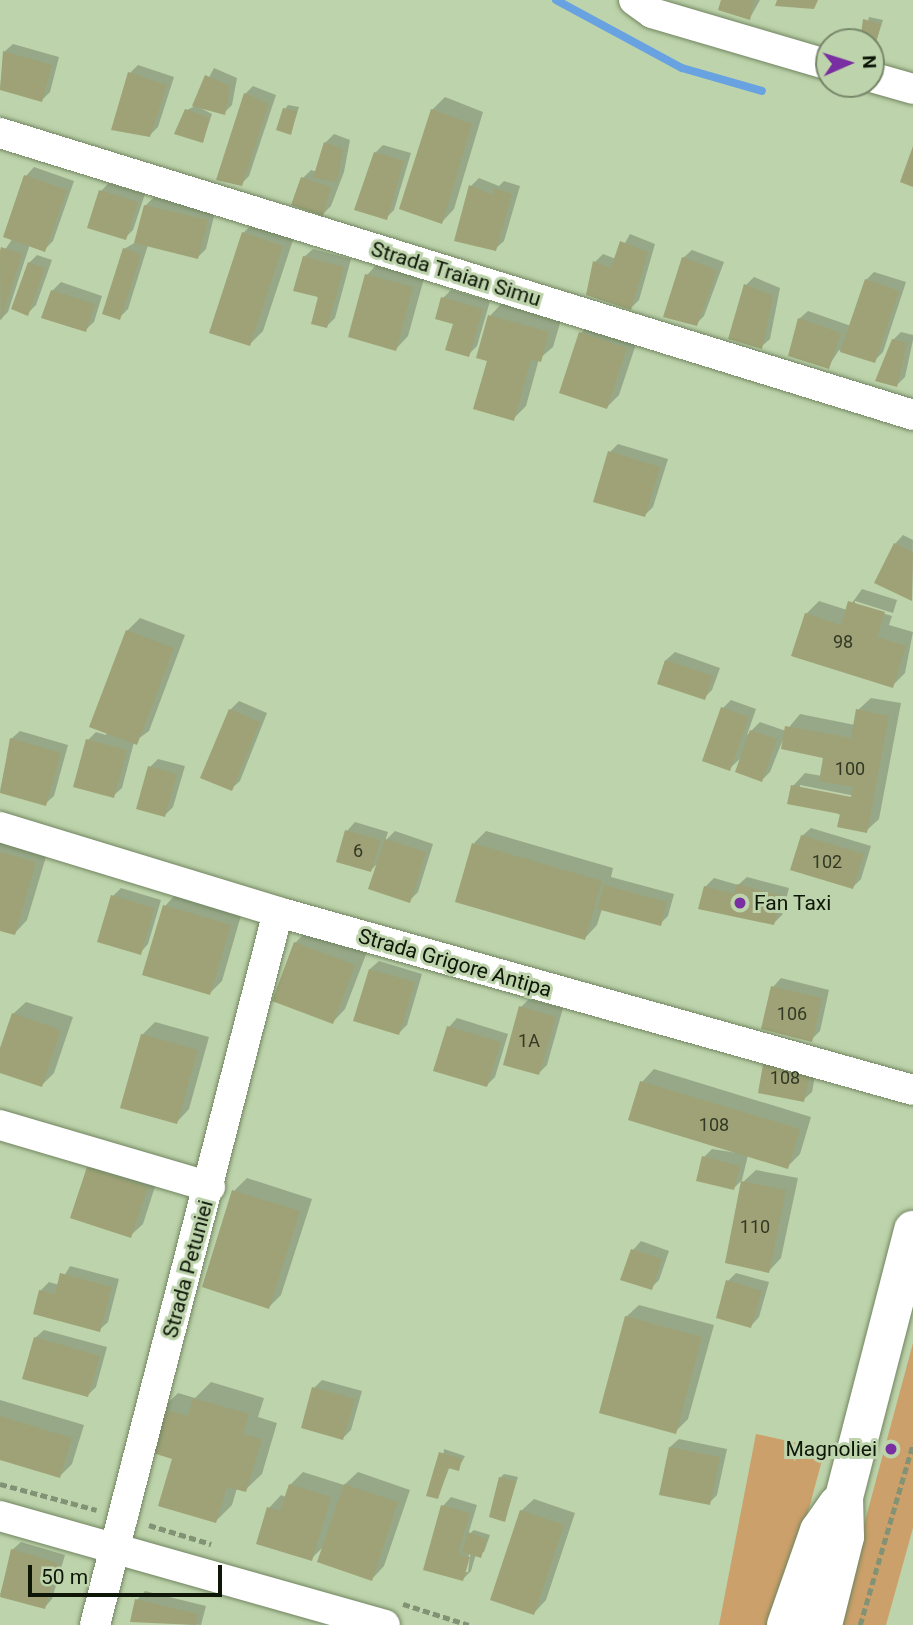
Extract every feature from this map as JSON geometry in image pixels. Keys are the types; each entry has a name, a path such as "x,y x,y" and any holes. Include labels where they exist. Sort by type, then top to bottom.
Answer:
{"main road":[{"path":"823,1625 845,1537 844,1497 913,1230"},
{"path":"786,1625 820,1531 844,1497"}],"street":[{"path":"634,0 652,13 815,61"},
{"path":"885,81 913,89"},
{"name":"Strada Traian Simu","path":"0,133 913,415"},
{"name":"Strada Grigore Antipa","path":"0,827 278,912 913,1090"},
{"name":"Strada Petuniei","path":"95,1625 112,1547 210,1187 278,912"},
{"path":"0,1125 210,1187"},
{"path":"0,1516 384,1625"}],"path":[{"path":"860,1625 913,1444"},
{"path":"0,1484 96,1510"}],"shaded area":[{"path":"913,1343 913,1528 886,1625 837,1625"},
{"path":"756,1434 825,1449 794,1564 770,1625 719,1625"}],"building":[{"path":"721,0 754,0 750,20 718,10"},
{"path":"777,0 818,0 814,9 775,6"},
{"path":"863,19 881,24 880,28 862,28"},
{"path":"3,51 52,65 42,102 0,90"},
{"path":"128,72 167,85 150,137 111,130"},
{"path":"205,75 230,86 225,115 192,106"},
{"path":"244,93 269,104 242,186 216,180"},
{"path":"283,108 297,111 291,135 276,130"},
{"path":"185,109 210,118 203,143 174,134"},
{"path":"431,109 472,124 442,224 399,209"},
{"path":"324,142 343,149 337,182 313,178"},
{"path":"913,146 913,187 900,182"},
{"path":"374,152 404,161 387,220 354,210"},
{"path":"24,175 67,190 45,252 3,237"},
{"path":"301,177 331,187 323,216 291,205"},
{"path":"469,185 493,195 494,188 512,194 496,251 454,241"},
{"path":"99,190 138,202 126,240 87,228"},
{"path":"144,205 208,220 198,259 134,243"},
{"path":"242,232 283,246 250,346 209,333"},
{"path":"620,241 648,252 631,310 586,295 593,261 611,268"},
{"path":"1,247 22,254 1,321 0,251"},
{"path":"123,248 141,254 120,320 102,314"},
{"path":"303,256 344,267 327,328 311,324 318,297 293,291"},
{"path":"682,257 717,270 697,326 663,317"},
{"path":"28,262 45,268 28,316 11,309"},
{"path":"365,274 413,287 396,351 348,337"},
{"path":"865,279 899,291 875,363 840,352"},
{"path":"744,284 773,296 762,349 728,339"},
{"path":"51,290 95,304 86,332 41,318"},
{"path":"441,297 483,309 469,357 445,350 453,324 435,319"},
{"path":"488,315 549,332 541,362 531,359 514,421 473,409 487,361 476,358"},
{"path":"798,318 841,333 829,369 788,356"},
{"path":"579,332 627,348 607,409 559,393"},
{"path":"892,339 907,343 897,387 875,381"},
{"path":"608,451 660,467 645,517 593,502"},
{"path":"894,543 913,552 912,601 874,583"},
{"path":"848,601 885,612 877,637 906,646 893,688 791,656 805,613 841,625"},
{"path":"126,630 174,648 137,745 89,727"},
{"path":"665,660 713,676 705,700 657,684"},
{"path":"721,707 749,717 730,771 702,761"},
{"path":"229,709 260,722 232,791 200,778"},
{"path":"856,709 889,716 867,833 837,827 840,814 787,804 791,785 851,797 853,787 819,781 823,758 781,749 785,726 851,738"},
{"path":"750,730 777,739 762,782 735,772"},
{"path":"10,738 61,753 46,806 0,793"},
{"path":"86,739 127,750 114,798 73,787"},
{"path":"148,766 177,774 165,817 136,809"},
{"path":"345,830 381,840 371,872 336,862"},
{"path":"801,835 864,854 853,889 790,870"},
{"path":"385,839 426,852 410,903 368,889"},
{"path":"472,843 602,881 585,940 455,902"},
{"path":"0,852 36,862 15,935 0,931"},
{"name":"Fan Taxi","path":"737,884 782,896 774,925 698,909 704,886 734,894"},
{"path":"604,885 667,902 661,926 597,909"},
{"path":"111,895 154,908 141,955 97,942"},
{"path":"163,905 231,925 210,995 142,975"},
{"path":"294,942 355,965 333,1024 272,1001"},
{"path":"369,969 415,982 399,1035 353,1021"},
{"path":"771,986 822,998 812,1042 761,1029"},
{"path":"519,1006 556,1017 539,1075 503,1065"},
{"path":"12,1013 61,1030 42,1087 0,1073 0,1048"},
{"path":"447,1026 501,1042 487,1087 433,1071"},
{"path":"141,1034 198,1050 177,1124 120,1108"},
{"path":"765,1053 812,1063 804,1102 758,1093"},
{"path":"640,1081 800,1129 788,1169 628,1120"},
{"path":"702,1156 740,1166 734,1190 696,1181"},
{"path":"87,1167 148,1187 131,1238 70,1218"},
{"path":"741,1181 786,1190 769,1273 725,1263"},
{"path":"232,1190 300,1211 269,1309 202,1287"},
{"path":"631,1249 662,1259 652,1290 620,1280"},
{"path":"60,1273 112,1287 100,1332 33,1314 39,1290 55,1294"},
{"path":"726,1280 762,1291 751,1328 716,1318"},
{"path":"625,1316 702,1337 676,1434 599,1413"},
{"path":"34,1337 100,1356 88,1397 22,1379"},
{"path":"312,1387 355,1399 343,1440 301,1428"},
{"path":"193,1398 249,1414 243,1434 262,1439 246,1492 227,1487 216,1523 158,1506 172,1459 147,1451 160,1408 188,1416"},
{"path":"0,1416 72,1438 60,1478 0,1460"},
{"path":"669,1447 720,1457 710,1505 659,1495"},
{"path":"439,1452 462,1459 459,1471 448,1468 438,1499 426,1496"},
{"path":"499,1477 516,1481 505,1522 489,1517"},
{"path":"289,1484 331,1497 312,1561 256,1544 267,1507 280,1511"},
{"path":"344,1484 398,1502 372,1581 317,1562"},
{"path":"441,1505 470,1513 458,1554 470,1557 463,1581 423,1570"},
{"path":"520,1510 564,1525 534,1615 490,1600"},
{"path":"468,1532 487,1539 481,1558 462,1552"},
{"path":"11,1549 58,1563 45,1609 0,1597"},
{"path":"135,1599 198,1614 196,1625 130,1622"}],"waterway":[{"path":"556,0 682,68 762,91"}],"place":[{"name":"Fan Taxi","path":"740,903"},
{"name":"Magnoliei","path":"891,1449"}]}
